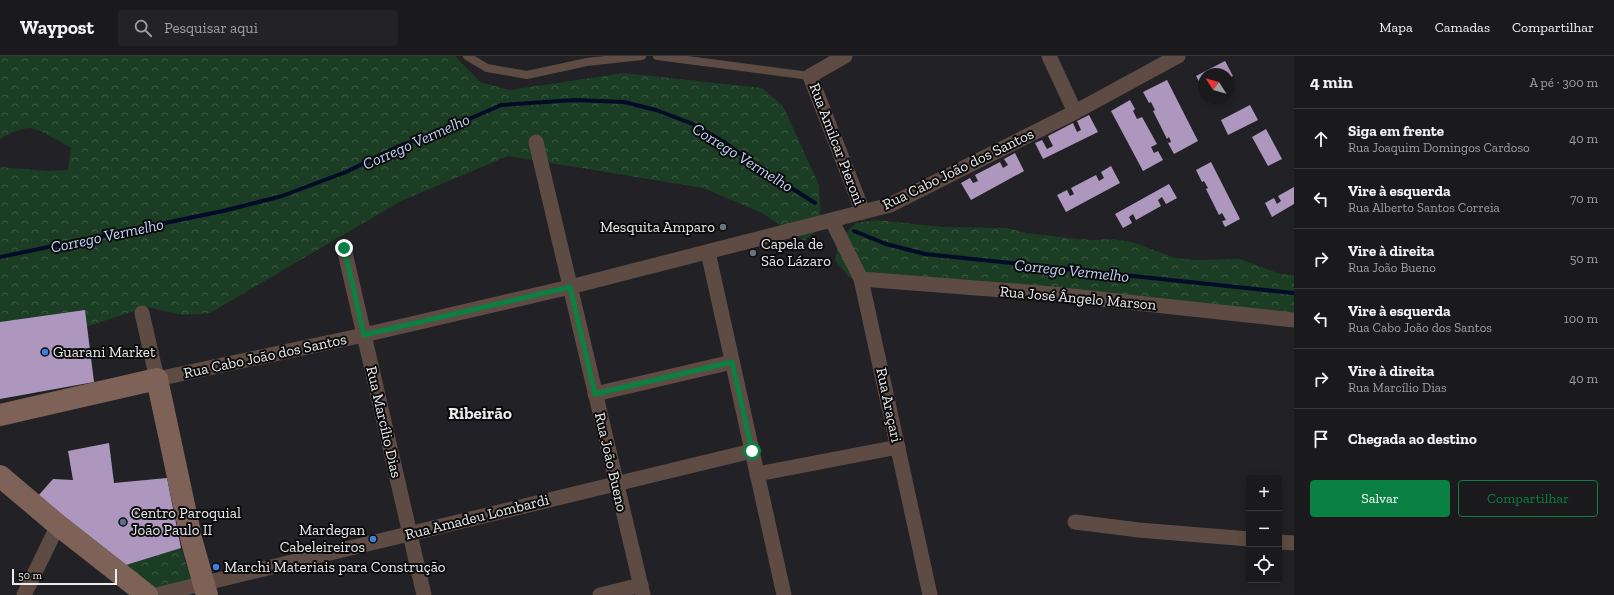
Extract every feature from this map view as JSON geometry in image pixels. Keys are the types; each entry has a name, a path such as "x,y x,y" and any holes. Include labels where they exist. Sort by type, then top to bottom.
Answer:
{"street":[{"path":"810,76 845,56"},
{"path":"1049,56 1075,112"},
{"name":"Rua Cabo João dos Santos","path":"0,415 157,379 364,335 570,287 890,205 1075,112 1178,56"},
{"name":"Rua Amilcar Pieroni","path":"810,76 863,212"},
{"name":"Rua João Bueno","path":"536,142 642,590"},
{"name":"Rua Araçari","path":"832,221 861,279 930,595"},
{"name":"Rua Marcílio Dias","path":"344,248 424,595"},
{"path":"708,252 784,595"},
{"name":"Rua José Ângelo Marson","path":"861,279 1053,294 1294,320"},
{"path":"142,313 192,542 205,589"},
{"path":"595,394 732,362"},
{"path":"757,474 898,447"},
{"name":"Rua Amadeu Lombardi","path":"156,595 205,589 410,534 752,451"},
{"path":"0,476 58,525 147,595"},
{"path":"1075,522 1139,530 1246,540"},
{"path":"24,595 58,525"},
{"path":"1282,542 1294,544"},
{"path":"600,595 642,590"}],"lane":[{"path":"467,56 487,68 527,75 587,62 642,56"},
{"path":"657,56 810,76"}],"green space":[{"path":"0,56 455,56 480,82 510,90 624,73 762,88 783,106 819,185 821,227 804,241 762,213 703,188 508,156 401,201 210,313 183,315 147,307 79,329 0,327 0,167 47,171 68,170 71,148 45,133 30,128 23,129 0,139"},
{"path":"877,220 942,227 1006,228 1027,233 1092,240 1113,239 1135,243 1175,258 1197,260 1240,259 1280,274 1294,275 1294,316 869,283 849,277 835,260 840,239 856,223"},
{"path":"181,548 191,580 153,590 126,565"}],"building":[{"path":"1225,61 1229,68 1211,68"},
{"path":"1167,80 1198,141 1174,154 1168,143 1171,142 1169,137 1167,139 1153,111 1155,110 1151,102 1149,103 1143,92"},
{"path":"1130,100 1135,109 1133,111 1137,119 1142,117 1157,144 1151,147 1154,153 1158,151 1163,160 1143,171 1111,111"},
{"path":"1250,105 1258,120 1228,135 1221,120"},
{"path":"1089,115 1098,132 1043,159 1035,143 1042,140 1047,149 1053,146 1048,136 1073,123 1077,132 1081,130 1077,121"},
{"path":"1266,129 1282,159 1268,166 1252,137"},
{"path":"1015,153 1024,171 971,200 961,183 970,178 973,183 978,181 975,175 1000,162 1003,168 1008,165 1004,159"},
{"path":"1211,162 1240,219 1225,227 1222,221 1226,220 1222,213 1219,215 1206,189 1208,188 1204,181 1202,182 1196,170"},
{"path":"1111,166 1120,183 1066,212 1057,195 1067,190 1070,196 1074,194 1071,188 1096,175 1099,181 1104,178 1101,172"},
{"path":"1169,184 1177,198 1166,204 1162,197 1158,200 1161,206 1136,220 1133,214 1129,217 1132,223 1123,228 1115,214"},
{"path":"1294,187 1294,204 1272,217 1265,203 1274,198 1277,204 1281,201 1278,196"},
{"name":"Guarani Market","path":"85,310 94,382 0,399 0,322"},
{"name":"Centro Paroquial João Paulo II","path":"109,443 114,483 167,478 181,548 126,565 38,496 53,479 73,480 68,451"}],"waterway":[{"name":"Corrego Vermelho","path":"0,257 223,211 282,196 346,172 399,146 460,123 501,105 575,100 624,102 656,110 693,124 724,142 763,170 815,203"},
{"name":"Corrego Vermelho","path":"854,231 886,244 925,254 1294,293"}],"place":[{"name":"Mesquita Amparo","path":"723,227"},
{"name":"Capela de São Lázaro","path":"753,253"},
{"name":"Guarani Market","path":"45,352"},
{"name":"Centro Paroquial João Paulo II","path":"123,522"},
{"name":"Mardegan Cabeleireiros","path":"373,539"},
{"name":"Marchi Materiais para Construção","path":"216,567"}],"district":[{"name":"Ribeirão","path":"480,413"}],"route":[{"path":"344,248 364,335 570,287 595,394 732,362 752,451"}]}
